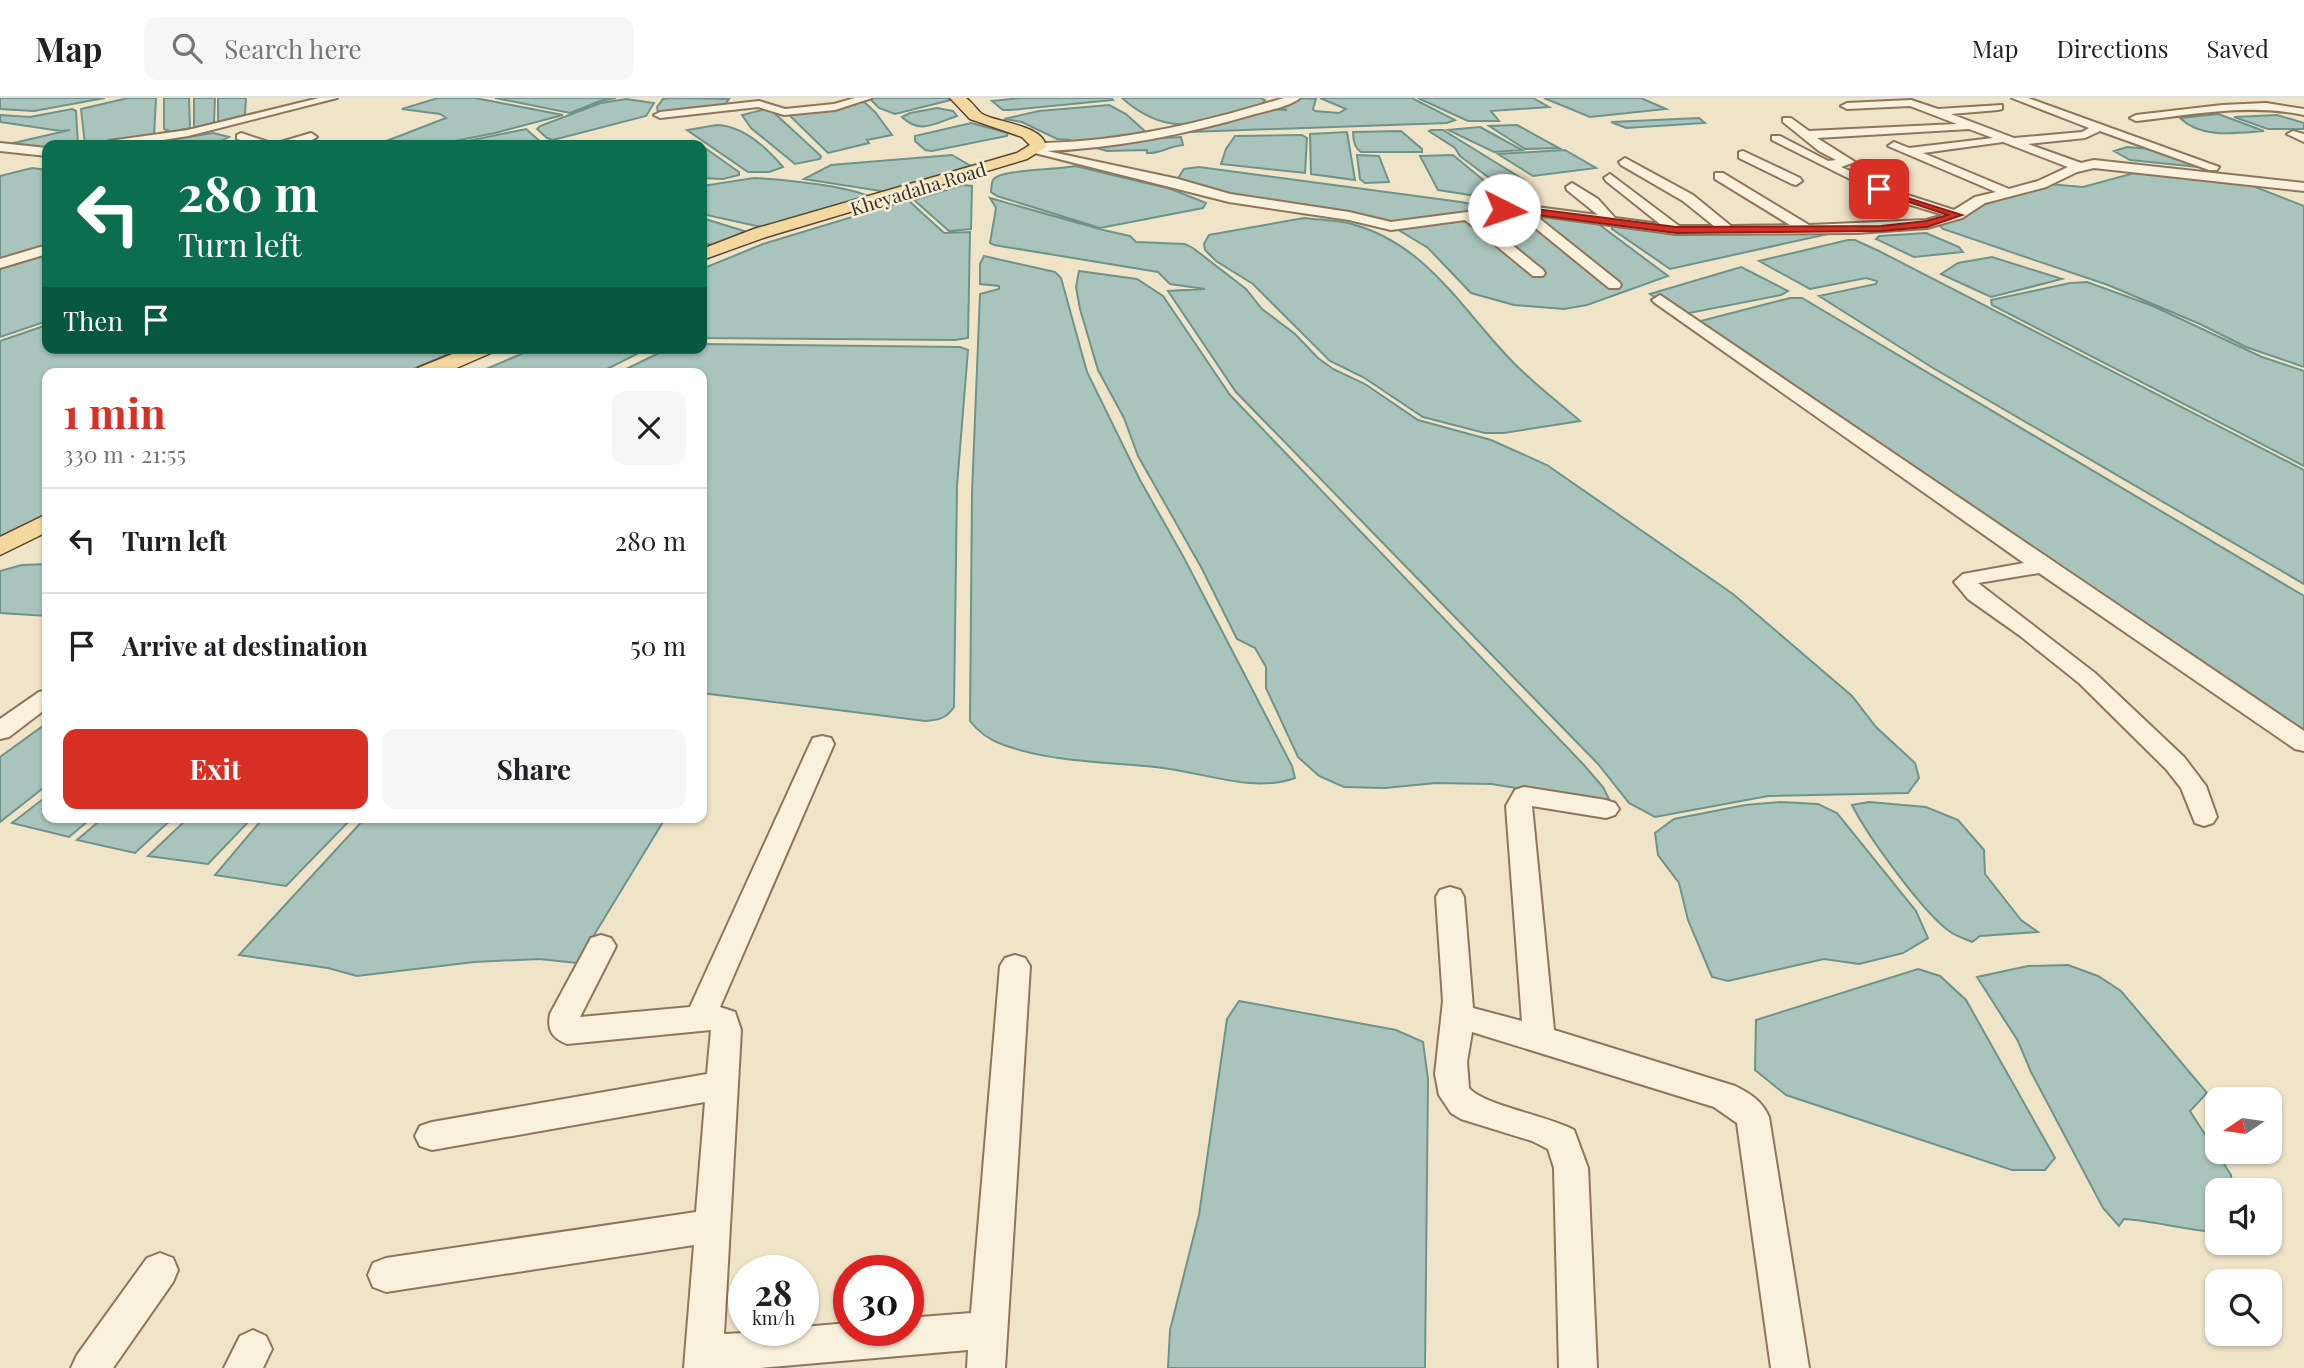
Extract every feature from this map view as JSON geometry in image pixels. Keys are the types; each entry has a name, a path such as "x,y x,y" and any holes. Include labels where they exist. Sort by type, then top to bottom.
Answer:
{"main road":[{"path":"957,98 979,119 1027,134 1038,142 1043,150"},
{"name":"Kheyadaha Road","path":"707,252 760,233 1043,150"},
{"path":"438,368 472,354"},
{"path":"0,547 42,525"}],"street":[{"path":"141,140 180,134 332,98"},
{"path":"660,115 759,104 785,112 835,107 867,98"},
{"path":"1043,150 1196,127 1295,98"},
{"path":"2017,98 2196,160 2291,200"},
{"path":"1847,106 1906,103 2008,145 2079,167"},
{"path":"2136,118 2259,106 2283,106 2304,112"},
{"path":"1880,116 1998,107"},
{"path":"1771,168 1849,162 1811,139 1787,120"},
{"path":"1912,150 2008,145 2085,135 2095,129 2092,124"},
{"path":"1811,139 1878,130 1909,133 1969,127"},
{"path":"241,137 252,140"},
{"path":"299,140 311,137"},
{"path":"1776,138 1894,195 1957,215"},
{"path":"1811,139 1877,139"},
{"path":"1894,145 2009,193"},
{"path":"0,147 42,151"},
{"path":"1043,150 1230,198 1404,226 1521,209 1676,230 1807,230 1910,226 1957,215 1980,200 2042,184 2079,167 2102,164 2237,177 2304,187"},
{"path":"1743,155 1796,181"},
{"path":"1942,163 1963,161"},
{"path":"1625,162 1696,203 1728,230"},
{"path":"1719,176 1807,230"},
{"path":"1611,178 1676,230"},
{"path":"1572,187 1593,202 1613,223"},
{"path":"1521,209 1614,285"},
{"path":"1468,216 1538,273"},
{"path":"0,264 42,251"},
{"path":"1660,300 2042,566 2304,743"},
{"path":"2042,566 1970,578 1965,582 1976,594 2087,678 2175,763 2193,786 2204,817"},
{"path":"0,731 42,701"},
{"path":"701,1018 822,744"},
{"path":"1539,1038 1519,806 1524,796 1539,796 1606,809"},
{"path":"1450,897 1458,1016 1451,1077 1453,1093 1462,1103 1550,1132 1562,1140 1571,1168 1578,1368"},
{"path":"601,946 565,1014 563,1025 567,1031 701,1018 724,1021 726,1030 704,1361 989,1331"},
{"path":"986,1368 1015,966"},
{"path":"1458,1016 1539,1038 1724,1096 1741,1105 1755,1129 1790,1368"},
{"path":"432,1136 722,1085"},
{"path":"386,1275 714,1226"},
{"path":"90,1368 160,1270"}],"water":[{"path":"0,98 105,98 34,111 0,109"},
{"path":"128,98 156,98 154,137 84,140 81,109"},
{"path":"164,98 189,98 190,128 171,132 164,129"},
{"path":"194,98 215,98 214,123 194,128"},
{"path":"218,98 246,98 245,115 221,122 218,120"},
{"path":"438,98 475,98 563,115 460,140 389,140 446,118 440,114 402,109"},
{"path":"495,98 616,98 600,101 570,113"},
{"path":"869,98 951,100 895,114 879,108"},
{"path":"1021,98 1113,100 1010,110 1003,110 992,101"},
{"path":"1122,98 1265,100 1262,104 1206,121 1173,124 1140,112"},
{"path":"1297,98 1316,99 1313,109 1315,111 1339,113 1346,109 1320,98 1412,98 1455,120 1447,123 1189,132 1265,109 1287,110 1272,107"},
{"path":"1418,98 1533,98 1549,107 1491,111 1499,121 1468,121"},
{"path":"1544,98 1641,98 1666,109 1590,117"},
{"path":"626,99 654,103 646,116 553,140 537,129 601,103"},
{"path":"663,99 729,99 723,107 658,112 657,107"},
{"path":"862,100 892,135 828,153 788,114"},
{"path":"1109,105 1126,114 1147,133 1076,143 1057,139 1022,122 1004,119 1039,111"},
{"path":"937,108 953,111 957,116 928,126 915,125 902,117 910,113"},
{"path":"72,109 76,111 78,140 42,140 42,149 9,144 70,130 0,122 0,115 30,117"},
{"path":"766,109 772,111 821,156 820,159 795,164 751,128 742,115"},
{"path":"2218,114 2264,131 2209,132 2189,125 2180,118"},
{"path":"2277,115 2304,123 2304,129 2268,129 2234,117"},
{"path":"1699,118 1705,123 1626,128 1611,122"},
{"path":"971,123 1008,133 1007,136 932,151 925,150 915,141 915,136"},
{"path":"717,125 736,129 762,146 783,167 769,172 748,172 707,144 707,140 702,140 687,130"},
{"path":"1517,125 1559,148 1525,149 1489,126"},
{"path":"1480,127 1522,150 1494,152 1448,130"},
{"path":"526,129 538,140 473,140"},
{"path":"1443,130 1524,180 1500,186 1460,156 1455,148 1429,131"},
{"path":"1401,131 1422,149 1422,152 1361,152 1357,148 1353,132"},
{"path":"1347,132 1355,180 1311,174 1310,134"},
{"path":"213,133 229,137 224,140 169,140"},
{"path":"1302,135 1307,138 1305,173 1221,164 1226,149 1235,136"},
{"path":"1181,137 1183,145 1152,153 1147,153 1147,150 1107,151 1093,147 1146,139"},
{"path":"2127,147 2153,149 2208,168 2130,160 2114,151"},
{"path":"707,150 739,172 739,175 723,179 707,178"},
{"path":"1565,150 1596,168 1533,176 1498,154"},
{"path":"952,155 971,166 887,192 804,179 831,165"},
{"path":"1357,155 1379,156 1389,182 1365,183 1360,179"},
{"path":"1453,155 1493,188 1470,195 1438,190 1420,156"},
{"path":"1075,166 1171,189 1206,203 1203,208 1100,228 991,192 993,180 997,176"},
{"path":"1199,167 1461,202 1476,205 1481,209 1437,219 1385,223 1244,198 1177,180 1184,169"},
{"path":"32,168 42,169 42,249 0,262 0,176"},
{"path":"2138,172 2240,181 2304,206 2304,367 2246,347 2200,324 2108,285 1943,229 1938,224 1981,205 2049,184 2083,187"},
{"path":"754,178 831,186 869,197 761,227 707,215 707,185"},
{"path":"962,185 972,186 971,229 949,231 914,200"},
{"path":"990,198 1130,236 1136,242 1185,244 1246,289 1262,309 1295,334 1333,369 1365,384 1418,420 1491,440 1547,465 1733,594 1852,696 1876,727 1915,763 1919,778 1908,793 1768,796 1655,817 1629,803 1598,764 1236,392 1168,291 1205,289 1170,284 1158,272 994,245 990,243 996,208"},
{"path":"908,200 944,233 970,232 968,338 707,338 707,267 763,244"},
{"path":"1519,211 1597,223 1668,276 1587,305 1564,309 1514,305 1471,293 1428,248 1397,229"},
{"path":"1304,218 1352,224 1378,233 1421,261 1516,365 1580,421 1504,433 1485,433 1423,417 1363,377 1330,361 1253,284 1216,261 1205,250 1204,244 1209,235"},
{"path":"707,220 744,231 725,242 707,245"},
{"path":"1612,224 1837,232 1670,269 1612,229"},
{"path":"1926,233 1959,247 1963,252 1914,257 1876,239 1879,236"},
{"path":"1855,240 1879,251 2304,470 2304,584 1933,368 1819,296 1876,284 1877,281 1866,278 1810,289 1759,261"},
{"path":"42,253 42,323 0,337 0,266"},
{"path":"984,256 1055,272 1061,278 1087,372 1140,480 1183,556 1292,766 1295,778 1279,782 1246,783 1179,770 1043,755 994,741 981,733 970,721 972,493 980,294 999,289 999,286 980,284 980,264"},
{"path":"1992,257 2062,279 1991,297 1941,274 1958,263"},
{"path":"1741,267 1788,291 1781,295 1679,315 1650,294"},
{"path":"1079,271 1137,279 1163,296 1230,395 1583,764 1603,787 1609,799 1599,801 1491,784 1436,783 1385,788 1344,787 1319,776 1298,757 1266,688 1266,667 1255,648 1237,639 1201,567 1138,456 1124,418 1098,370 1080,309 1076,287"},
{"path":"2087,282 2153,306 2262,357 2304,371 2304,466 1992,305 1991,300 2070,283"},
{"path":"1790,298 1802,298 2304,596 2304,735 1697,322"},
{"path":"42,327 42,354 448,354 416,368 42,368 42,518 0,539 0,341"},
{"path":"707,344 960,347 968,350 957,486 954,707 951,711 938,719 925,721 707,694 707,368 628,368 657,354 707,354"},
{"path":"521,354 637,354 609,368 489,368"},
{"path":"42,564 42,616 0,613 0,571 22,565"},
{"path":"42,727 42,789 0,822 0,757"},
{"path":"42,800 42,823 86,823 69,837 12,823"},
{"path":"1780,802 1818,804 1837,813 1916,911 1928,938 1903,953 1859,964 1824,959 1728,981 1712,977 1688,920 1679,883 1658,855 1655,833 1674,819 1745,805"},
{"path":"1869,802 1926,807 1958,820 1984,850 1985,874 2021,920 2038,932 1980,936 1972,942 1952,933 1927,910 1898,874 1852,805"},
{"path":"97,823 168,823 135,853 77,840"},
{"path":"183,823 247,823 208,864 148,856"},
{"path":"259,823 347,823 286,886 215,875"},
{"path":"360,823 662,823 577,963 539,959 474,962 357,976 328,968 239,955"},
{"path":"2068,965 2098,976 2121,991 2205,1091 2205,1095 2190,1111 2205,1134 2205,1164 2224,1164 2231,1178 2205,1178 2205,1230 2124,1219 2119,1226 2103,1208 2031,1072 2018,1041 1977,977 2028,966"},
{"path":"1918,969 1940,976 1966,1000 2055,1158 2045,1170 2012,1170 1786,1095 1755,1070 1756,1020"},
{"path":"1239,1001 1396,1030 1423,1042 1428,1079 1425,1368 1168,1368 1170,1330 1199,1215 1227,1019"}],"route":[{"path":"1504,210 1521,209 1600,222 1676,230 1881,228 1927,224 1957,215 1879,189"}]}
